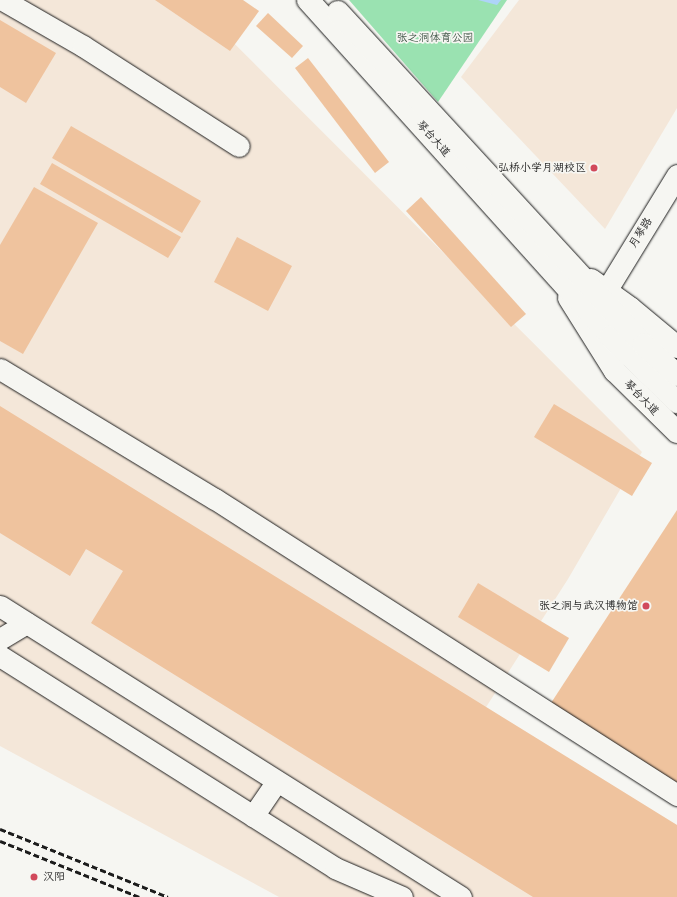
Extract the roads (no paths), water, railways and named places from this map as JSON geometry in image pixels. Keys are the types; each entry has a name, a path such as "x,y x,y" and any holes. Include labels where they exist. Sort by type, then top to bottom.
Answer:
{"main road":[{"name":"琴台大道","path":"308,0 564,272 677,375"},
{"name":"琴台大道","path":"328,0 564,272 611,337 677,402"},
{"name":"琴台大道","path":"564,272 606,291 677,347"},
{"name":"琴台大道","path":"564,272 599,349 615,371 677,432"}],"street":[{"path":"3,0 83,46 240,146"},
{"name":"月琴路","path":"606,291 677,175"},
{"path":"0,369 215,499 677,795"},
{"path":"0,606 462,897"},
{"path":"0,639 27,623"},
{"path":"0,656 335,868 402,897"},
{"path":"253,816 277,781"}],"water":[{"path":"478,0 501,0 497,5"}],"railway":[{"path":"0,829 168,897"},
{"path":"0,841 139,897"}],"place":[{"name":"弘桥小学月湖校区","path":"594,168"},
{"name":"张之洞与武汉博物馆","path":"646,606"},
{"name":"汉阳","path":"34,877"}],"park label":[{"name":"张之洞体育公园","path":"435,38"}]}
